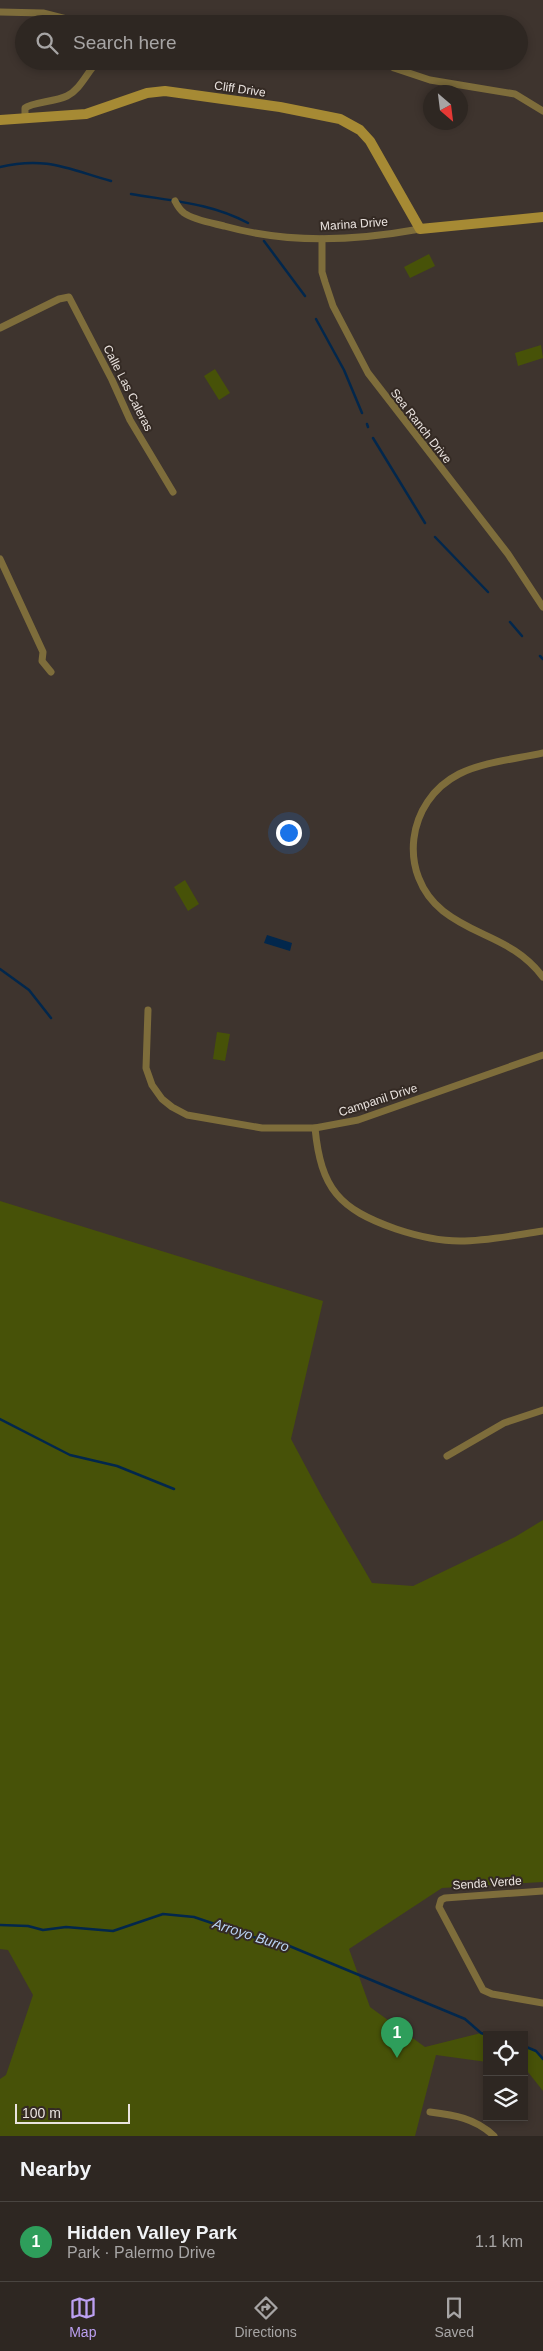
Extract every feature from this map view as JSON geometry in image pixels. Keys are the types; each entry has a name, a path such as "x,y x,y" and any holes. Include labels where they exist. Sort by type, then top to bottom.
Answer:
{"street":[{"path":"0,12 43,13 51,15"},
{"path":"26,119 25,108 28,105 49,103 68,96 90,70"},
{"path":"400,70 430,80 515,94 543,111"},
{"name":"Cliff Drive","path":"0,120 86,114 147,93 165,91 280,107 340,118 360,130 370,141 420,228"},
{"name":"Marina Drive","path":"175,201 184,213 233,229 280,237 322,240 379,236 420,228 543,217"},
{"name":"Sea Ranch Drive","path":"322,240 322,272 333,306 368,373 508,554 543,607"},
{"name":"Calle Las Caleras","path":"0,328 65,296 70,297 130,420 173,492"},
{"path":"0,559 43,652 42,661 51,672"},
{"path":"543,753 472,769 449,780 439,788 423,808 415,828 413,853 422,885 434,903 454,918 520,953 543,977"},
{"name":"Campanil Drive","path":"148,1010 146,1068 157,1092 172,1107 196,1117 262,1128 315,1128 372,1116 543,1055"},
{"path":"315,1128 319,1161 328,1182 349,1207 375,1221 412,1234 448,1241 476,1241 543,1231"},
{"path":"447,1456 504,1423 543,1410"},
{"name":"Senda Verde","path":"543,1891 445,1898 439,1903 439,1908 483,1990 492,1994 543,2003"},
{"path":"430,2112 462,2117 481,2126 494,2136"}],"green space":[{"path":"429,254 435,266 410,278 404,267"},
{"path":"541,345 543,358 518,366 515,353"},
{"path":"215,369 230,393 219,400 204,376"},
{"path":"185,880 199,904 188,911 174,887"},
{"path":"217,1032 230,1034 225,1061 213,1059"},
{"path":"0,1201 323,1301 291,1439 372,1583 413,1586 515,1537 543,1520 543,1882 442,1888 349,1949 370,2007 425,2047 483,2034 483,2061 436,2055 415,2136 0,2136 0,2079 6,2075 33,1995 8,1950 0,1949"},
{"path":"528,2048 536,2051 543,2059 543,2091 528,2072"}],"water":[{"path":"267,935 292,943 290,951 264,943"}],"waterway":[{"path":"0,167 16,164 44,163 69,168 111,181"},
{"path":"131,194 206,207 234,216 248,223"},
{"path":"264,241 305,296"},
{"path":"316,319 344,370 362,413"},
{"path":"373,438 425,523"},
{"path":"435,537 488,592"},
{"path":"510,622 522,636"},
{"path":"540,656 543,659"},
{"path":"0,969 29,990 51,1018"},
{"path":"0,1419 70,1455 117,1466 174,1489"},
{"name":"Arroyo Burro","path":"0,1925 28,1926 43,1930 66,1927 113,1931 163,1914 194,1917 253,1937 287,1945 465,2019 483,2034"},
{"name":"Arroyo Burro","path":"528,2048 536,2051 543,2059"}],"place":[{"name":"Hidden Valley Park","path":"397,2058"}]}
